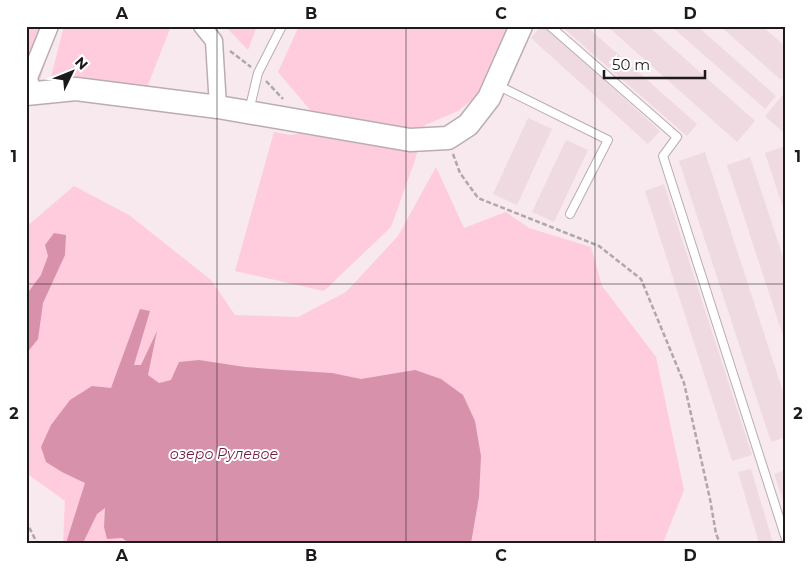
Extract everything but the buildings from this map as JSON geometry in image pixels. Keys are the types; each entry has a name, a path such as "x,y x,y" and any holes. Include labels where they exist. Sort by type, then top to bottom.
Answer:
{"street":[{"path":"50,26 29,78 30,93 76,89 218,108 410,140 448,138 468,125 489,98 521,26"},
{"path":"202,26 214,41 218,108"}],"lane":[{"path":"248,113 258,73 282,26"},
{"path":"550,26 677,138 663,156 786,538"},
{"path":"496,84 608,140 570,214"}],"path":[{"path":"448,138 460,173 478,198 599,246 641,279 684,383 716,534 720,543"},
{"path":"26,521 37,543"}],"shaded area":[{"path":"26,26 54,26 40,81 26,85"},
{"path":"64,26 171,26 146,90 51,77"},
{"path":"225,26 257,26 248,50"},
{"path":"299,26 510,26 483,91 458,111 425,125 414,163 391,227 324,291 235,271 274,132 290,135 328,129 278,72"},
{"path":"541,26 544,26 660,131 648,144 531,38"},
{"path":"561,26 586,26 697,124 687,136"},
{"path":"607,26 648,26 755,121 737,142"},
{"path":"671,26 697,26 776,96 765,109"},
{"path":"720,26 762,26 786,47 786,74 781,80"},
{"path":"786,91 786,129 783,132 765,116"},
{"path":"528,118 552,129 517,205 493,194"},
{"path":"566,140 588,150 554,222 532,212"},
{"path":"786,146 786,217 765,153"},
{"path":"705,152 786,401 786,437 771,442 679,161"},
{"path":"750,157 786,266 786,345 727,165"},
{"path":"436,167 464,228 506,212 529,228 591,247 602,286 656,357 684,490 663,543 63,543 65,501 29,475 26,470 26,227 74,186 129,215 211,280 235,315 298,317 346,292 398,236"},
{"path":"664,184 752,455 732,461 645,191"},
{"path":"751,469 773,543 759,543 738,472"},
{"path":"786,470 786,509 774,474"}],"water":[{"path":"54,233 66,235 65,255 43,303 38,339 26,354 26,295 41,275 48,256 45,245"},
{"name":"озеро Рулевое","path":"140,309 150,311 134,365 141,365 157,331 148,375 159,383 171,380 179,362 199,360 245,367 332,373 361,379 415,370 441,379 463,395 475,421 481,456 479,497 471,543 129,543 122,538 107,539 104,527 105,508 97,514 83,543 66,543 85,483 46,462 41,447 51,425 70,400 92,386 111,388"}]}
